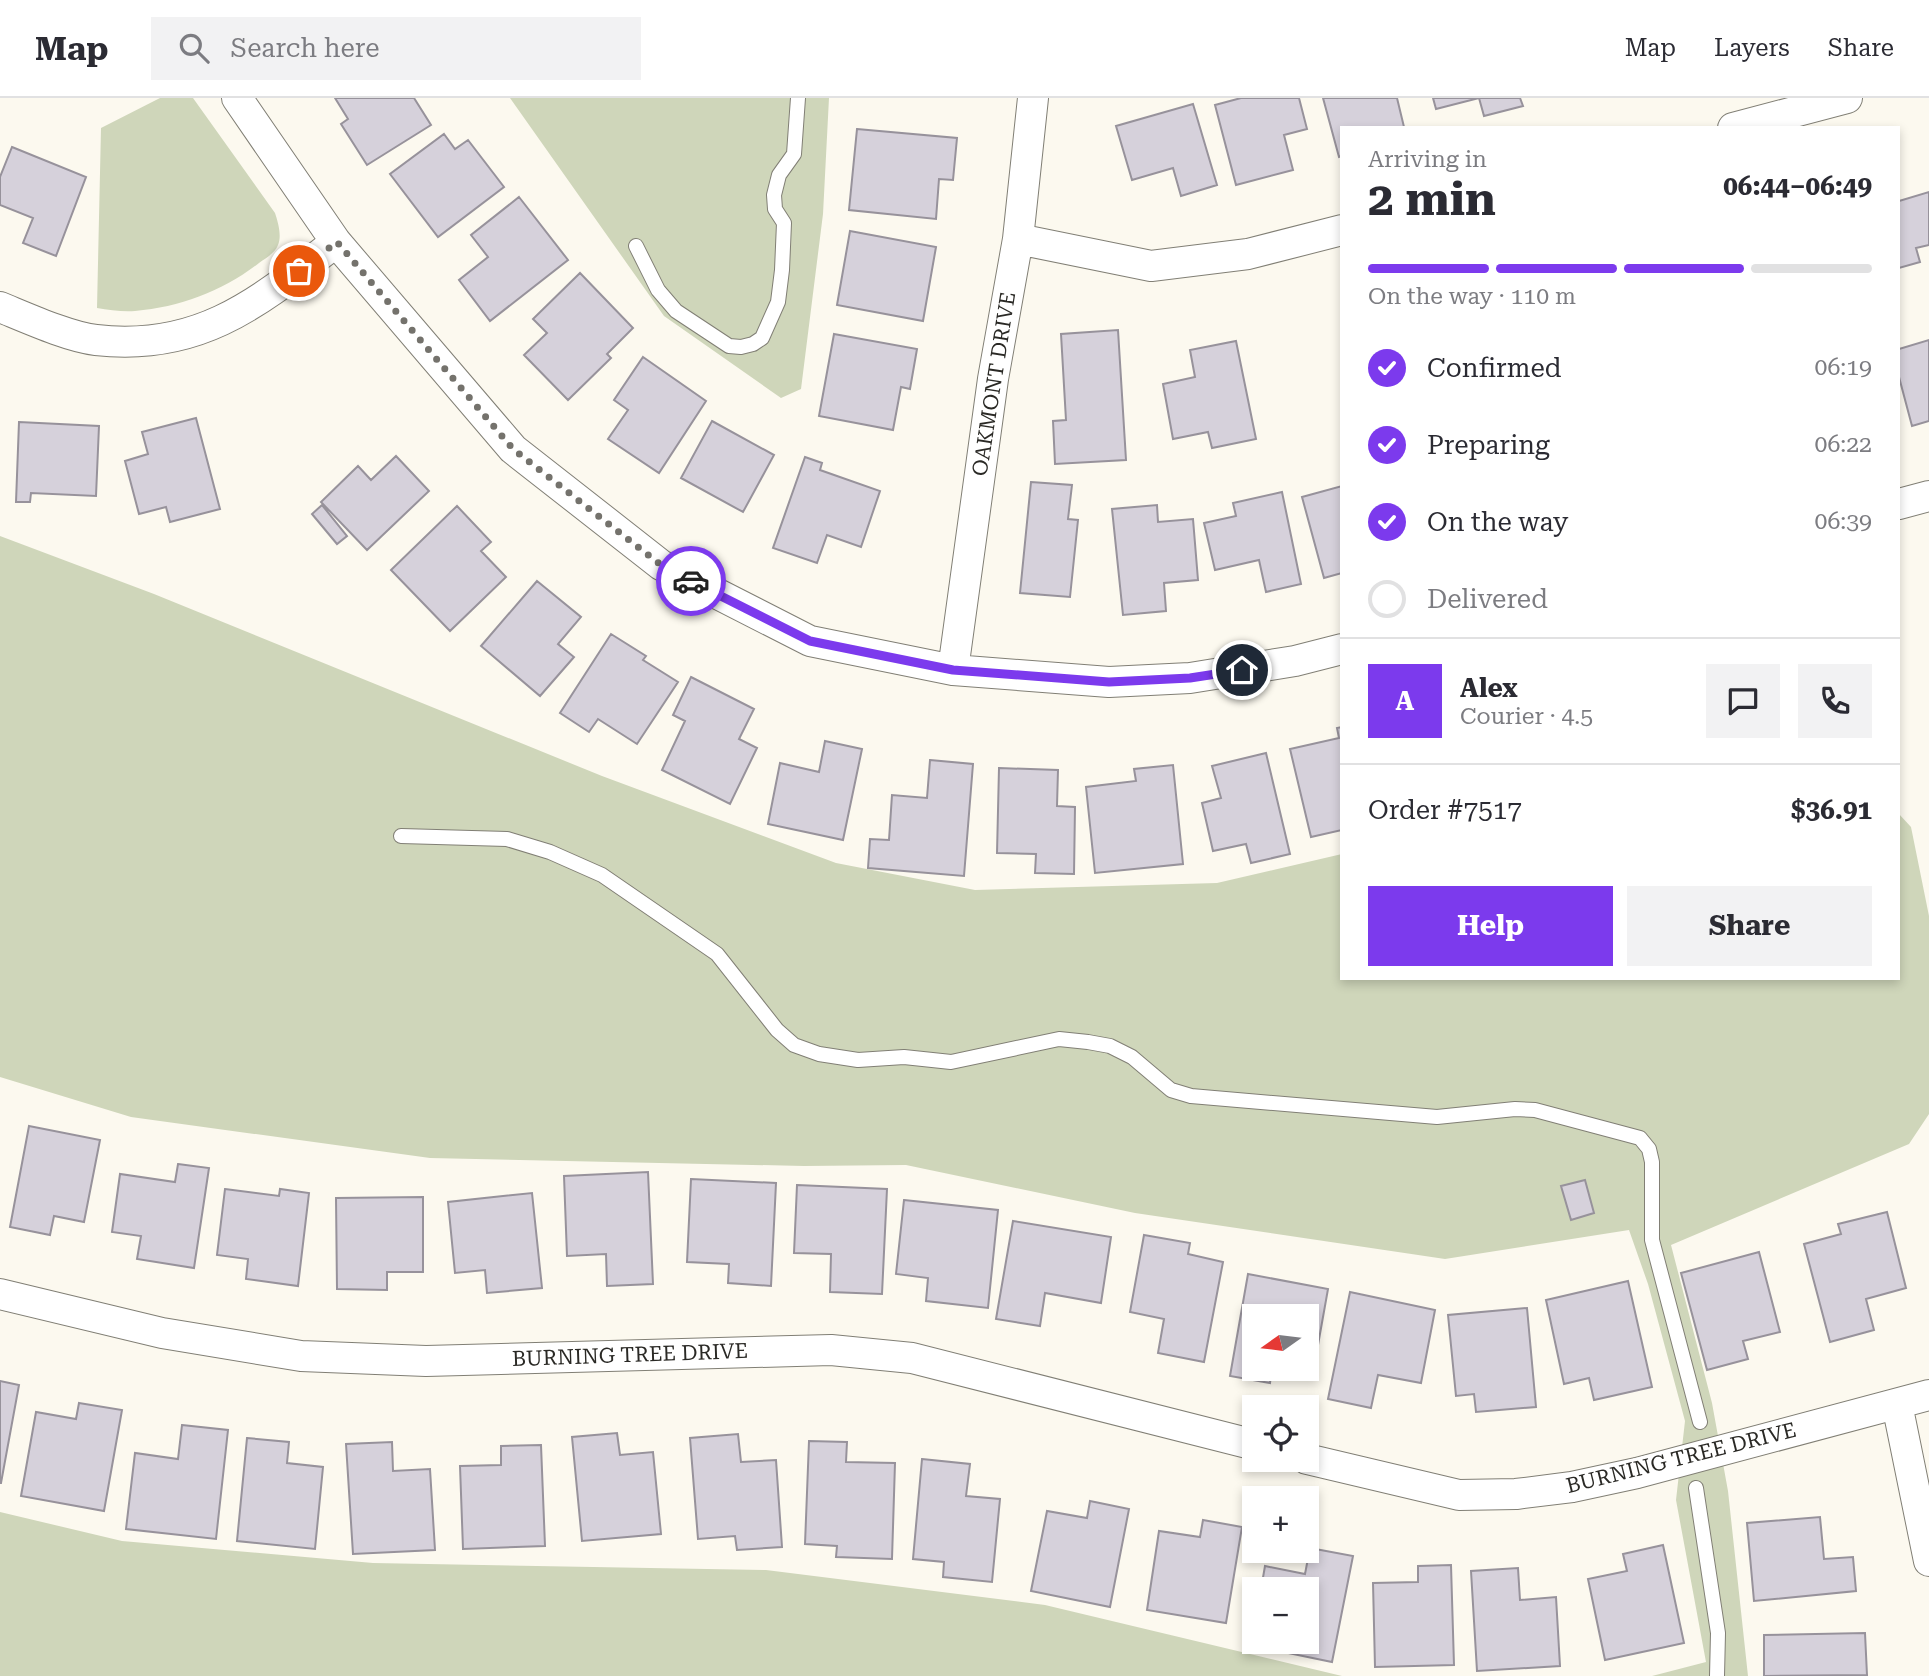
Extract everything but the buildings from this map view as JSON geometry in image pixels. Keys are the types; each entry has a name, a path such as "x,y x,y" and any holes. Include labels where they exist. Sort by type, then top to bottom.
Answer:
{"street":[{"path":"237,98 337,242 513,449 661,565 810,641 953,670 1109,682 1190,678 1295,661 1340,650"},
{"name":"OAKMONT DRIVE","path":"953,670 993,379 1018,239 1033,98"},
{"path":"1741,126 1847,98"},
{"path":"1018,239 1151,266 1248,254 1340,231"},
{"path":"0,307 95,340 142,340 187,334 228,319 265,298 337,242"},
{"path":"1900,504 1929,496"},
{"name":"BURNING TREE DRIVE","path":"0,1294 162,1333 301,1356 426,1361 831,1350 912,1358 1242,1442"},
{"name":"BURNING TREE DRIVE","path":"1319,1462 1459,1495 1516,1494 1572,1487 1637,1473 1929,1395"},
{"path":"1897,1404 1929,1561"}],"lane":[{"path":"636,246 658,290 676,311 729,346 753,344 762,338 778,302 784,223 775,209 774,195 779,175 794,154 798,98"},
{"path":"401,836 507,839 550,852 602,875 717,954 777,1030 794,1045 819,1054 858,1059 904,1057 951,1062 1059,1039 1110,1046 1132,1057 1171,1090 1191,1096 1437,1117 1516,1109 1535,1110 1640,1138 1649,1149 1652,1163 1652,1240 1700,1422"},
{"path":"1696,1489 1718,1633 1717,1676"}],"green space":[{"path":"160,98 193,98 275,213 279,229 277,248 231,282 201,296 169,306 135,311 97,308 101,128"},
{"path":"510,98 829,98 823,214 801,389 781,398 664,316"},
{"path":"0,536 154,594 602,776 836,863 975,890 1217,883 1340,854 1340,980 1900,980 1900,815 1911,827 1929,916 1929,1114 1909,1144 1671,1245 1712,1403 1728,1491 1748,1676 1652,1676 1706,1662 1676,1500 1685,1421 1648,1284 1629,1230 1445,1259 1135,1213 906,1165 804,1166 430,1158 131,1117 0,1077"},
{"path":"0,1512 122,1541 373,1563 766,1570 1045,1605 1342,1676 0,1676"}],"way so far":[{"path":"299,271 337,242 513,449 661,565 691,581"}],"route":[{"path":"691,581 810,641 953,670 1109,682 1190,678 1242,670"}]}
